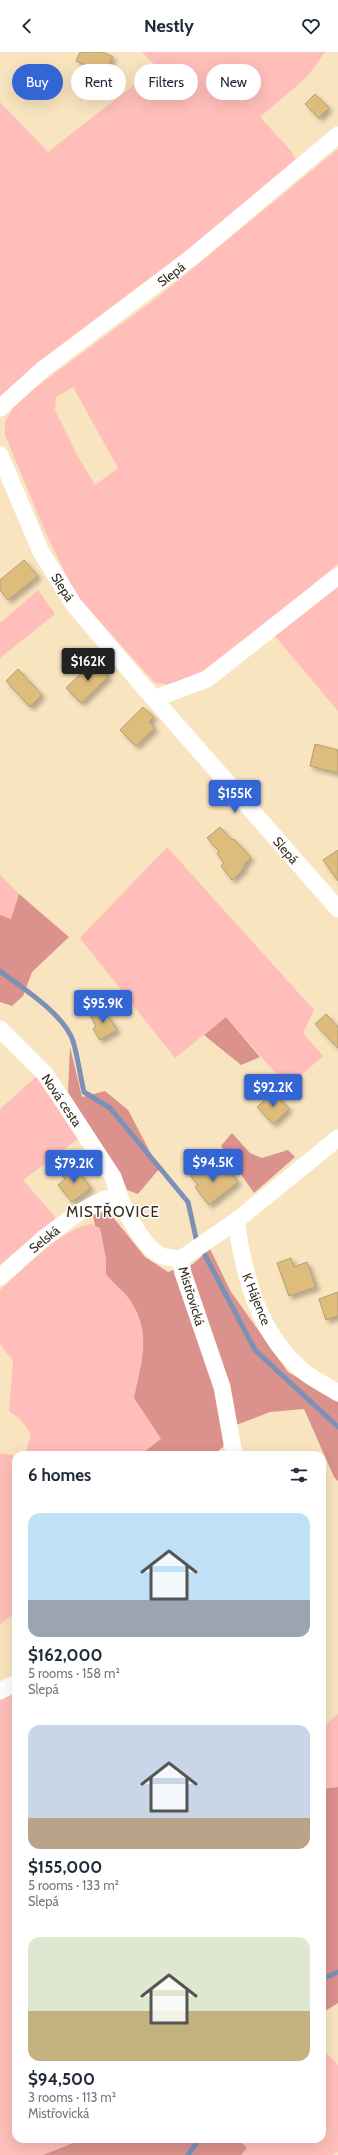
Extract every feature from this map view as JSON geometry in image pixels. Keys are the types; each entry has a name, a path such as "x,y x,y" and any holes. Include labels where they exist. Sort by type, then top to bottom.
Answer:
{"street":[{"name":"Slepá","path":"0,408 42,370 191,258 338,134"},
{"name":"Slepá","path":"0,455 41,552 74,605 154,699 338,909"},
{"path":"154,699 207,679 338,576"},
{"name":"Nová cesta","path":"0,1029 45,1074 113,1177 121,1201"},
{"path":"121,1201 130,1221 145,1241 162,1256 193,1250 236,1221 338,1138"},
{"name":"Selská","path":"0,1277 44,1238 78,1214 105,1199 121,1201"},
{"name":"K Hájence","path":"236,1221 241,1255 250,1289 265,1324 286,1354 302,1370 338,1393"},
{"name":"Mistřovická","path":"193,1250 184,1273 222,1387 233,1451"},
{"path":"0,1691 12,1685"}],"shaded area":[{"path":"142,52 325,52 306,78 260,117 291,151 297,161 89,330 0,397 0,102 48,152 115,100 126,100 126,91 134,85 134,100 198,100 198,64 154,64"},
{"path":"338,149 338,564 264,625 198,675 175,685 155,683 76,595 44,529 5,435 5,422 16,402 158,297","holes":["73,387 118,468 95,485 77,455 55,410 56,397"]},
{"path":"338,582 338,711 274,635"},
{"path":"38,590 55,614 0,658 0,623"},
{"path":"167,847 314,1010 303,1033 323,1056 288,1087 226,1017 175,1058 80,938"},
{"path":"0,875 19,894 11,919 0,915"},
{"path":"19,894 69,937 32,972 23,996 12,1006 0,1002 0,915 11,919"},
{"path":"226,1017 260,1057 241,1065 204,1035"},
{"path":"70,1047 82,1097 105,1091 128,1110 159,1169 138,1194 127,1190 121,1175 68,1092"},
{"path":"39,1074 82,1136 23,1180 56,1218 0,1265 0,1109"},
{"path":"232,1133 250,1153 262,1158 288,1150 295,1157 254,1193 221,1146"},
{"path":"108,1211 145,1257 168,1272 193,1264 210,1249 231,1292 288,1372 338,1402 338,1481 334,1477 326,1459 326,1451 323,1451 304,1409 270,1412 239,1424 227,1426 223,1447 218,1451 145,1451 161,1439 134,1398 142,1361 143,1337 141,1326 137,1314 126,1294 106,1274 106,1259 100,1228 95,1226 93,1215"},
{"path":"91,1224 100,1228 106,1259 106,1274 129,1298 141,1326 143,1337 142,1361 134,1398 161,1439 145,1451 26,1451 31,1434 21,1420 9,1411 13,1361 0,1344 0,1290 43,1251 67,1234"},
{"path":"0,1453 12,1455 12,1615 0,1624"},
{"path":"12,1694 12,2143 73,2143 43,2155 0,2155 0,1698"},
{"path":"338,1714 338,1787 326,1788 326,1724"},
{"path":"338,1787 338,2003 326,2010 326,1788"},
{"path":"326,2052 338,2065 338,2152 332,2155 241,2155 246,2148 242,2143 326,2143"},
{"path":"73,2143 242,2143 247,2148 241,2155 43,2155"}],"building":[{"path":"80,52 103,52 113,57 109,64 82,64 76,61"},
{"path":"315,94 329,108 319,118 305,104"},
{"path":"24,560 38,576 8,600 0,590 0,580"},
{"path":"94,661 109,676 81,703 66,688"},
{"path":"18,669 42,695 30,707 6,681"},
{"path":"143,707 154,717 149,722 155,728 136,746 120,730"},
{"path":"315,744 338,750 338,773 310,766"},
{"path":"220,827 232,840 234,839 251,858 246,862 242,871 232,880 221,866 224,863 217,854 219,851 207,838"},
{"path":"338,850 338,881 323,860"},
{"path":"102,1007 117,1030 100,1040 93,1029 96,1026 90,1015"},
{"path":"326,1014 338,1027 338,1048 315,1024"},
{"path":"274,1092 289,1109 273,1124 257,1107"},
{"path":"201,1164 210,1176 225,1164 238,1182 209,1205 195,1187 198,1185 189,1174"},
{"path":"73,1165 91,1188 72,1202 58,1185 65,1179 61,1174"},
{"path":"291,1258 294,1267 307,1262 316,1287 289,1296 277,1263"},
{"path":"338,1292 338,1316 326,1320 319,1299"}],"waterway":[{"path":"0,971 52,1011 61,1021 73,1041 84,1092 110,1108 188,1202 196,1238 255,1350 338,1427"},
{"path":"326,1977 338,1972"},
{"path":"188,2155 196,2143"}],"district":[{"name":"MISTŘOVICE","path":"113,1212"}]}
